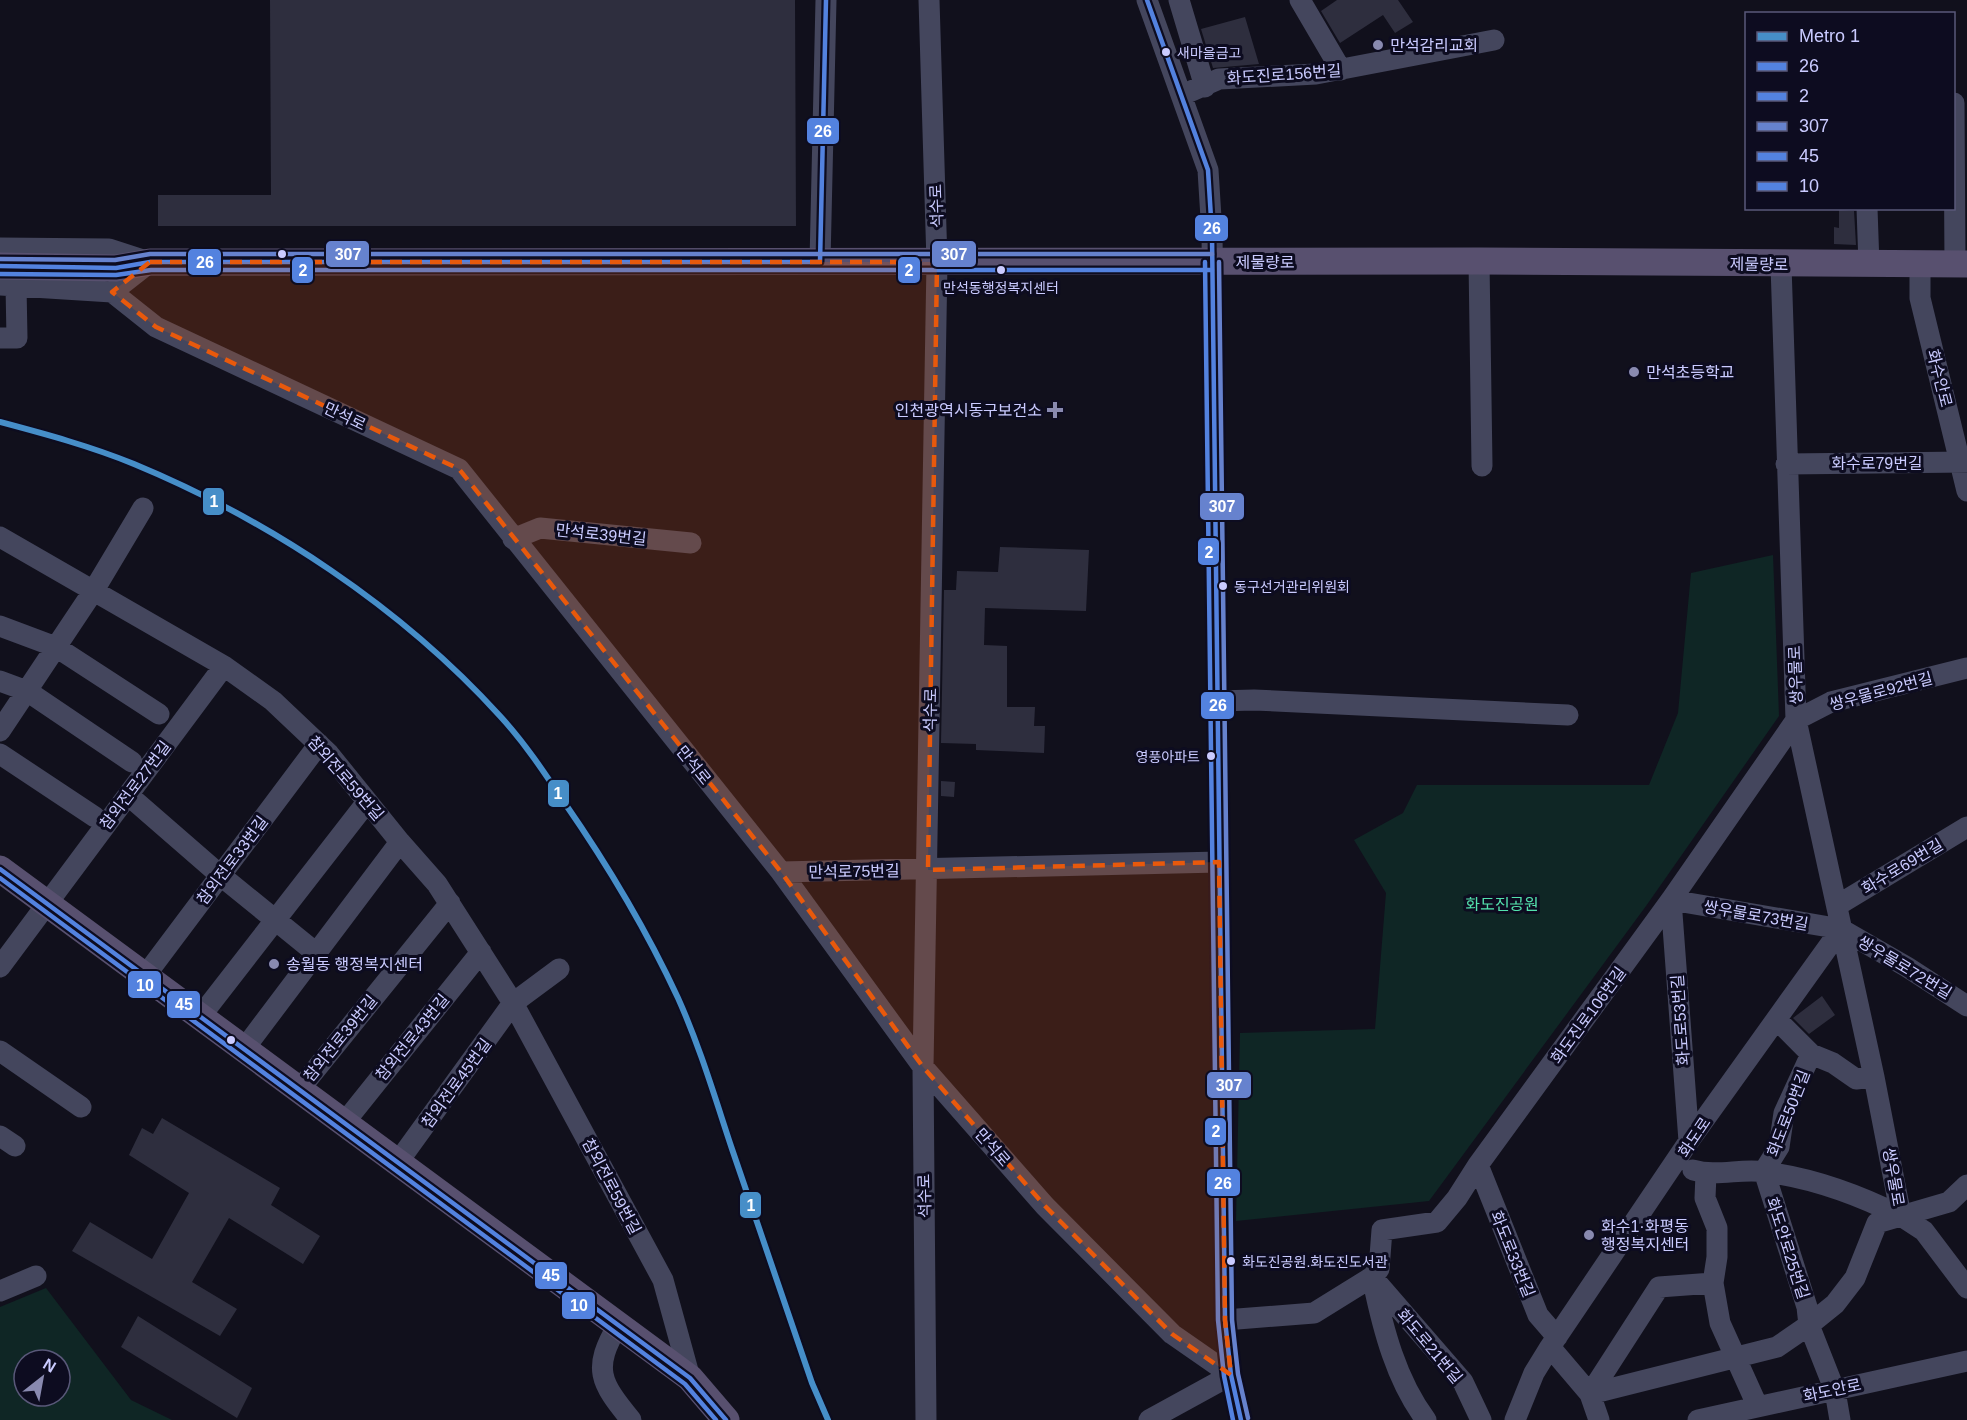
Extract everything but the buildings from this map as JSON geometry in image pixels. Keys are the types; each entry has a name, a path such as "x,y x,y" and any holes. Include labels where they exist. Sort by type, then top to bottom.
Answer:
{"main road":[{"name":"제물량로","path":"5,279 114,280 150,262 1479,261 1781,265 1961,264"},
{"path":"0,869 690,1378 726,1420"}],"street":[{"path":"820,262 826,0"},
{"name":"석수로","path":"926,1420 922,1066 928,870 937,262 929,0"},
{"path":"1147,0 1208,170 1212,262 1225,1320 1231,1375 1241,1420"},
{"path":"1179,0 1205,87"},
{"path":"1300,0 1341,70"},
{"name":"화도진로156번길","path":"1182,95 1219,79 1316,74 1494,40"},
{"path":"1955,126 1961,264"},
{"path":"1867,210 1869,265"},
{"path":"0,248 109,249 150,262"},
{"path":"1479,261 1482,466"},
{"name":"쌍우물로","path":"1781,265 1796,720 1838,905 1841,929 1874,1077 1901,1216 1924,1231 1967,1288"},
{"name":"화수안로","path":"1920,265 1920,298 1964,463 1967,491"},
{"path":"0,338 17,338 5,279"},
{"name":"만석로","path":"114,280 156,327 459,469 781,872 922,1066 1053,1214 1172,1334 1231,1375"},
{"name":"화수로79번길","path":"1786,464 1964,463"},
{"path":"0,731 94,590 143,508"},
{"name":"만석로39번길","path":"513,539 540,528 691,543"},
{"name":"참외전로59번길","path":"0,537 224,666 273,701 319,744 437,884 513,1003 663,1280 690,1378"},
{"path":"0,626 56,647 159,714"},
{"name":"참외전로27번길","path":"2,960 47,904 224,666"},
{"name":"쌍우물로92번길","path":"1796,720 1832,702 1967,668"},
{"path":"0,681 27,691 132,762"},
{"path":"1217,701 1254,700 1568,715"},
{"name":"화도진로106번길","path":"1372,1277 1379,1269 1382,1230 1437,1222 1457,1198 1478,1165 1671,900 1796,720"},
{"name":"참외전로33번길","path":"145,976 319,744"},
{"path":"0,754 94,817"},
{"path":"128,795 220,875 316,953"},
{"path":"200,1017 367,802"},
{"name":"화수로69번길","path":"1838,905 1967,827"},
{"path":"244,1049 400,842"},
{"name":"만석로75번길","path":"781,872 1219,862"},
{"name":"쌍우물로73번길","path":"1671,900 1841,929"},
{"name":"화도로53번길","path":"1671,900 1689,1141"},
{"name":"참외전로39번길","path":"299,1090 450,903"},
{"name":"쌍우물로72번길","path":"1841,929 1907,967 1967,1006"},
{"name":"화도로","path":"1515,1420 1534,1373 1554,1342 1689,1141 1841,929"},
{"name":"참외전로43번길","path":"344,1123 481,952"},
{"path":"513,1003 559,969"},
{"name":"참외전로45번길","path":"398,1162 513,1003"},
{"path":"1777,1020 1811,1054 1833,1063 1856,1079 1874,1077"},
{"path":"0,1051 81,1107"},
{"name":"화도로50번길","path":"1764,1171 1779,1147 1784,1113 1811,1054"},
{"name":"화도로33번길","path":"1478,1165 1538,1315 1554,1342"},
{"name":"화도로50번길","path":"1675,1165 1706,1174 1764,1171 1834,1187 1901,1216"},
{"name":"화도안로25번길","path":"1764,1171 1807,1307 1809,1325 1835,1390 1840,1420"},
{"path":"1706,1174 1705,1198 1717,1228 1718,1257 1713,1283 1720,1323 1756,1405"},
{"path":"1901,1216 1949,1202 1967,1185"},
{"name":"화도안로25번길","path":"1734,1356 1777,1347 1835,1304 1855,1278 1877,1223 1901,1216"},
{"path":"0,1292 36,1276"},
{"path":"1225,1320 1314,1313 1372,1277 1381,1316 1406,1386 1426,1420"},
{"name":"화도로21번길","path":"1372,1277 1463,1382 1481,1420"},
{"path":"1590,1394 1659,1287 1713,1283"},
{"path":"618,1324 604,1351 603,1381 631,1420"},
{"path":"1554,1342 1590,1394 1599,1420"},
{"path":"1590,1394 1734,1356"},
{"name":"화도안로","path":"1698,1420 1756,1405 1967,1361"},
{"path":"1149,1420 1231,1375"}],"highlighted area":[{"path":"150,262 937,262 928,870 1219,862 1225,1320 1231,1375 1172,1334 1045,1206 923,1067 781,872 459,469 156,327 112,292"}],"green space":[{"name":"화도진공원","path":"1773,555 1779,716 1646,906 1429,1201 1236,1221 1240,1033 1375,1029 1386,893 1354,840 1403,813 1417,785 1649,785 1678,713 1691,573"},
{"path":"46,1288 131,1400 172,1420 0,1420 0,1307"}],"metro line":[{"name":"1","path":"0,422 84,446 134,464 184,486 283,540 376,603 420,639 461,676 509,726 541,768 611,873 653,947 678,998 707,1073 812,1383 828,1420"}],"transit line":[{"name":"26","path":"820,262 826,0"},
{"name":"26","path":"1147,0 1208,170 1212,234 1225,1320 1231,1375 1241,1420"},
{"name":"307","path":"0,259 115,260 150,254 1212,254"},
{"name":"26","path":"0,266 116,268 150,262 820,262"},
{"name":"2","path":"1205,262 1218,1320 1224,1376 1233,1420"},
{"name":"307","path":"1219,262 1232,1320 1238,1374 1248,1418"},
{"name":"2","path":"0,274 116,275 151,270 1212,270"},
{"name":"45","path":"0,869 690,1378 726,1420"},
{"name":"10","path":"0,878 685,1384 716,1420"}],"place":[{"name":"만석감리교회","path":"1378,45"},
{"name":"새마을금고","path":"1166,52"},
{"name":"만석동행정복지센터","path":"1001,270"},
{"name":"만석초등학교","path":"1634,372"},
{"name":"인천광역시동구보건소","path":"1055,410"},
{"name":"동구선거관리위원회","path":"1223,586"},
{"name":"영풍아파트","path":"1211,756"},
{"name":"송월동 행정복지센터","path":"274,964"},
{"name":"화수1·화평동 행정복지센터","path":"1589,1235"},
{"name":"화도진공원.화도진도서관","path":"1231,1261"}]}
